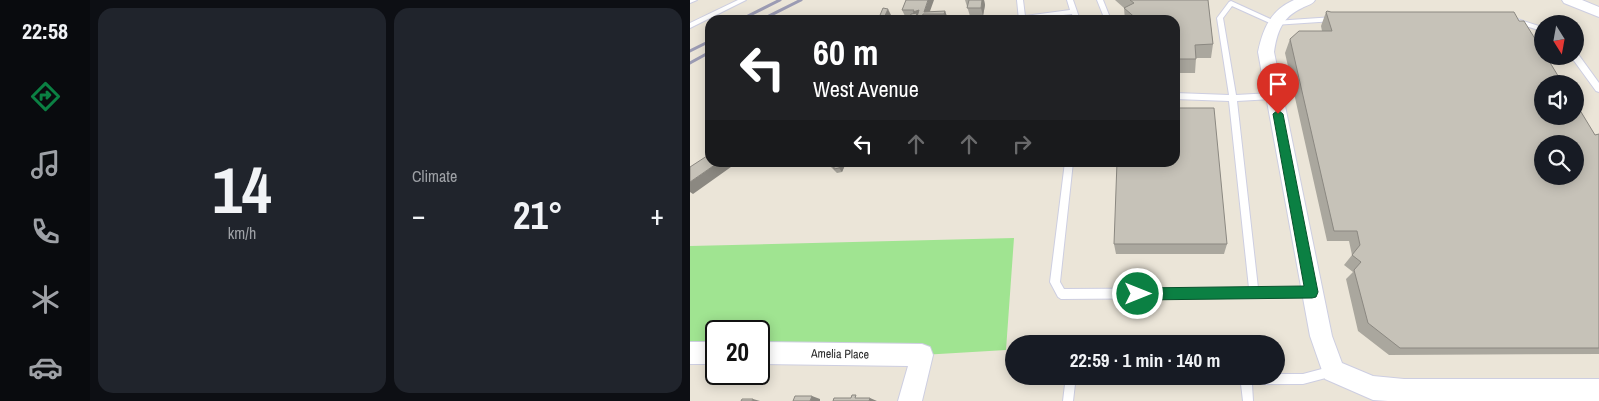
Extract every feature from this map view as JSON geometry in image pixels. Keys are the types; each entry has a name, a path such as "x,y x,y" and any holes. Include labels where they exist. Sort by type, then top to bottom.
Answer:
{"street":[{"path":"1308,0 1282,13 1274,23 1266,52 1320,336 1332,371 1373,395 1404,391 1520,396 1572,396 1599,391"},
{"path":"1569,0 1599,12"},
{"path":"690,353 705,353"},
{"name":"Amelia Place","path":"770,353 922,355 910,401"}],"lane":[{"path":"690,1 694,0"},
{"path":"712,15 743,0"},
{"path":"1020,0 1022,15"},
{"path":"1070,0 1075,15"},
{"path":"1100,0 1106,15"},
{"path":"1254,293 1232,98 1220,18 1229,2 1274,23 1342,19"},
{"path":"1052,15 1074,12"},
{"path":"690,26 705,19"},
{"path":"1507,19 1534,26"},
{"path":"1582,65 1599,89"},
{"path":"1180,96 1232,98 1274,96"},
{"path":"1068,167 1055,282 1061,294 1312,292"},
{"path":"1285,379 1303,379 1332,371"},
{"path":"1068,401 1069,385"},
{"path":"1247,385 1248,401"}],"green space":[{"path":"1014,238 1005,350 922,355 770,354 770,320 705,320 705,354 690,354 690,246"}],"building":[{"path":"906,0 928,0 924,12 945,11 944,14 918,15 919,10 913,12 914,10 902,10"},
{"path":"969,0 982,0 981,8 967,8"},
{"path":"1130,0 1208,0 1213,44 1195,45 1196,59 1180,59 1180,15 1132,15 1124,8 1134,3"},
{"path":"883,8 888,9 885,15 880,15"},
{"path":"1327,11 1514,12 1519,21 1524,21 1534,37 1534,65 1551,65 1558,75 1534,75 1534,125 1584,125 1584,117 1595,135 1599,134 1599,348 1400,348 1368,323 1354,270 1361,262 1352,255 1360,245 1357,231 1334,231 1290,39 1299,31 1332,31"},
{"path":"1180,108 1214,108 1227,244 1114,244 1117,167 1180,167"},
{"path":"705,157 705,167 712,167 690,182 690,167"},
{"path":"852,395 856,395 855,398 870,398 869,401 833,401 834,398 851,398"},
{"path":"795,396 812,396 810,401 793,401"},
{"path":"742,399 753,399 752,401 741,401"}],"railway":[{"path":"750,15 780,0"},
{"path":"771,15 801,0"},
{"path":"690,51 705,44"},
{"path":"690,63 705,55"}],"route":[{"path":"1138,294 1312,292 1278,114"}]}
